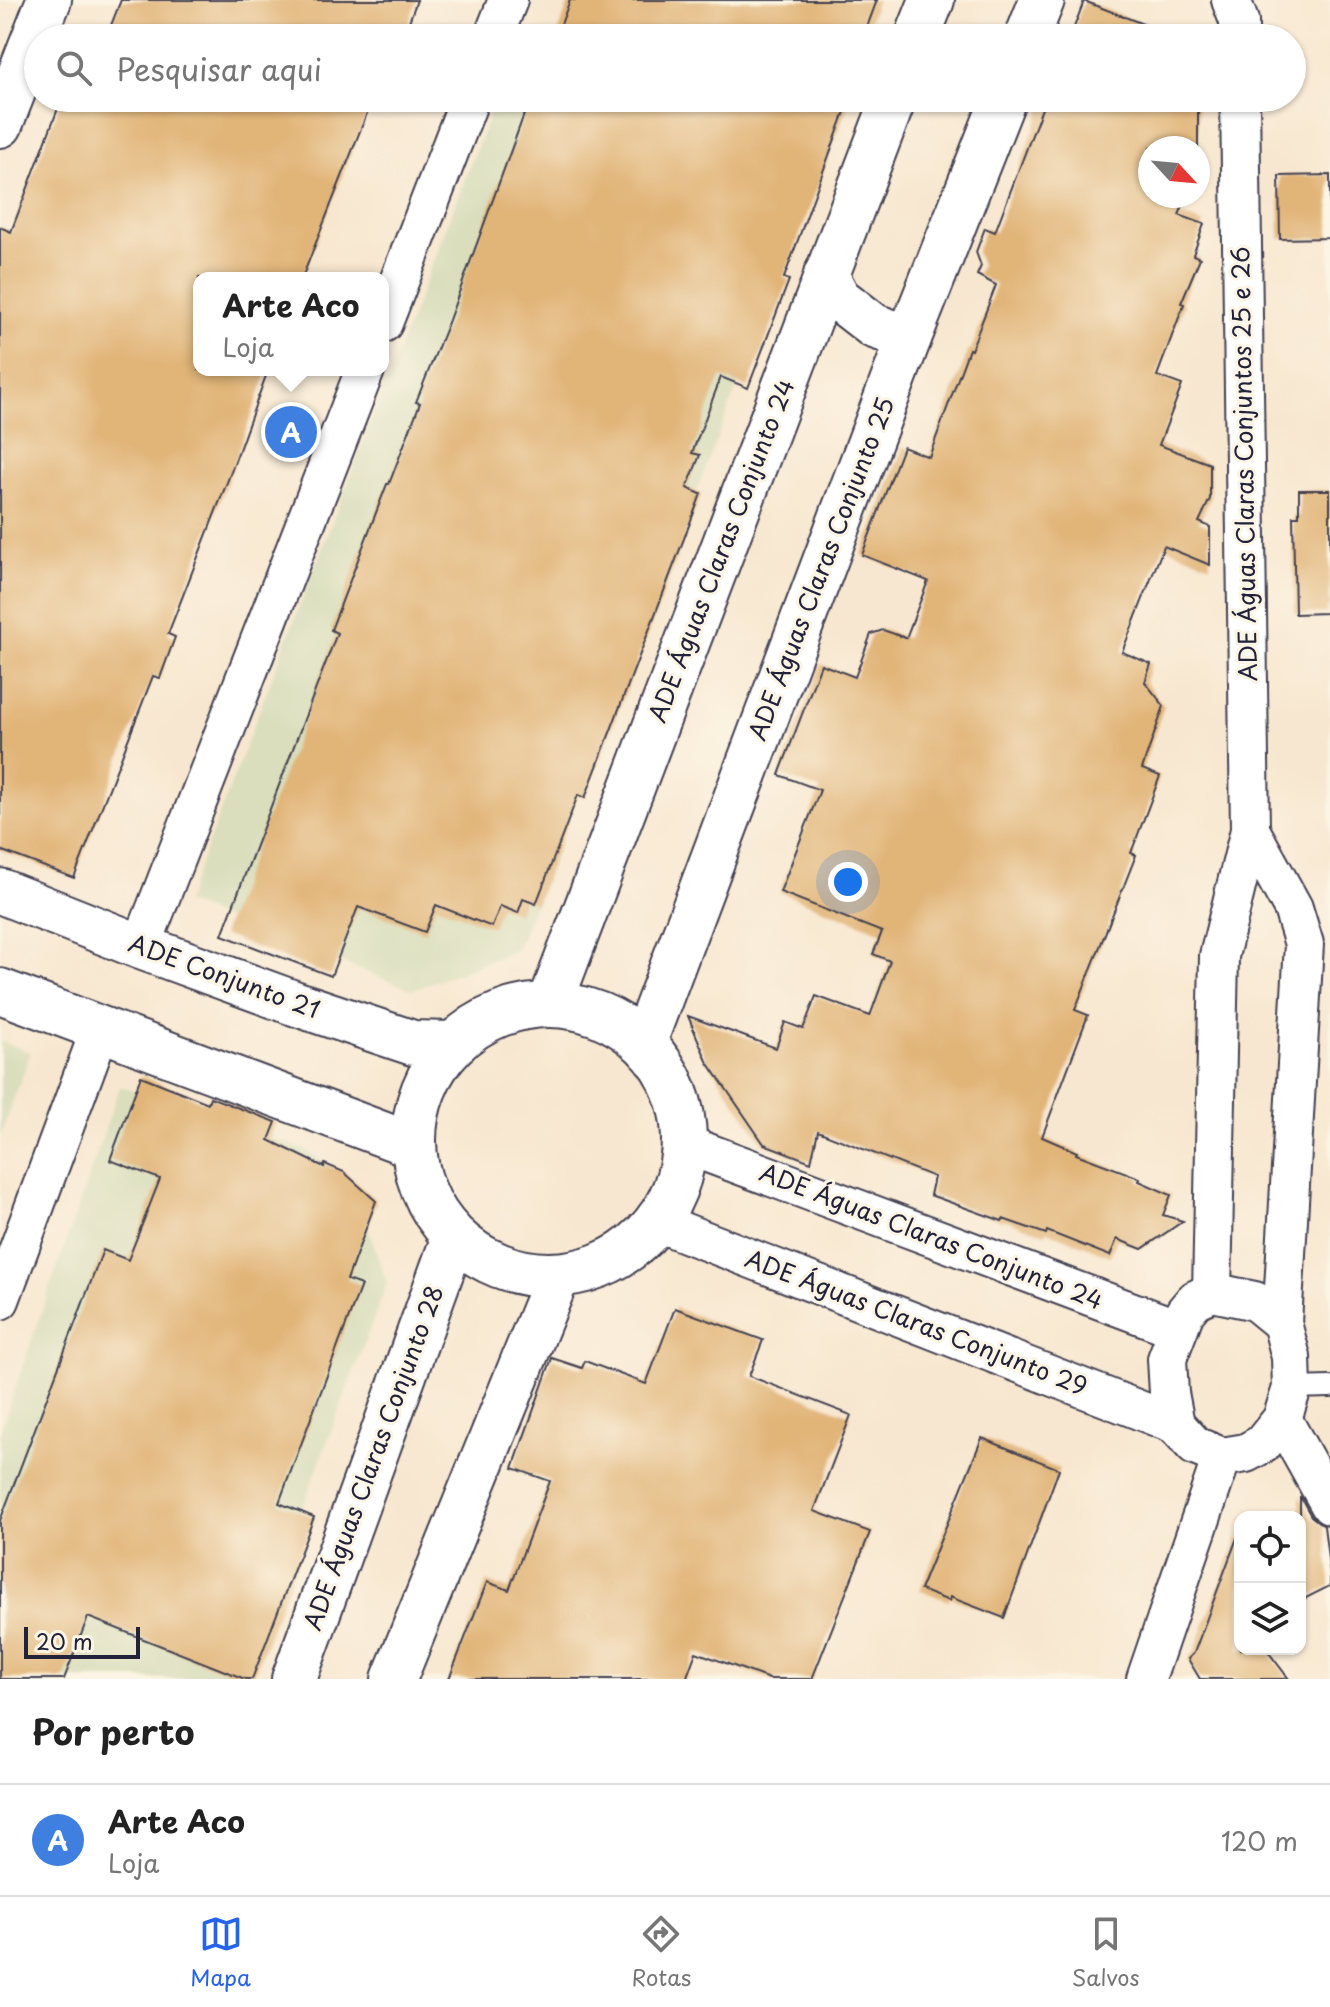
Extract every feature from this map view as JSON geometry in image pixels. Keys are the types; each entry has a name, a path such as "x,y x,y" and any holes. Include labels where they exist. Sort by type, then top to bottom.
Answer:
{"street":[{"path":"40,24 49,0"},
{"path":"499,24 508,0"},
{"path":"923,24 932,0"},
{"path":"1033,24 1042,0"},
{"path":"1231,0 1239,24"},
{"path":"0,125 24,64"},
{"path":"389,307 465,112"},
{"name":"ADE Águas Claras Conjunto 24","path":"550,1004 889,112"},
{"name":"ADE Águas Claras Conjunto 25","path":"644,1042 909,338 998,112"},
{"name":"ADE Águas Claras Conjuntos 25 e 26","path":"1240,112 1250,830"},
{"path":"826,275 838,298 874,326 909,338"},
{"path":"141,947 363,376"},
{"path":"1212,1292 1219,956 1250,830"},
{"path":"1250,830 1293,908 1304,944 1282,1323 1291,1357 1287,1404 1262,1444 1246,1453 1222,1457 1195,1446 1175,1424 1169,1393 1167,1359 1185,1312 1195,1300 1212,1292 1255,1301 1282,1323"},
{"name":"ADE Conjunto 21","path":"0,891 141,947 413,1043 452,1044"},
{"path":"0,991 414,1146"},
{"path":"550,1004 585,1008 616,1021 644,1042 675,1089 684,1144 677,1185 657,1222 629,1249 594,1268 558,1275 520,1273 485,1260 454,1237 433,1211 419,1180 414,1146 417,1109 431,1074 452,1044 481,1022 515,1008 550,1004"},
{"path":"0,1300 100,1030"},
{"name":"ADE Águas Claras Conjunto 24","path":"684,1144 1178,1329"},
{"name":"ADE Águas Claras Conjunto 29","path":"657,1222 1175,1424"},
{"name":"ADE Águas Claras Conjunto 28","path":"294,1679 454,1237"},
{"path":"394,1679 558,1275"},
{"path":"1287,1404 1330,1505"},
{"path":"1146,1679 1222,1457"}],"lane":[{"path":"1287,1404 1330,1387"}],"shaded area":[{"path":"491,112 845,112 516,950 413,990 185,903"},
{"path":"0,1041 31,1052 0,1136"},
{"path":"120,1086 305,1150 351,1179 387,1283 238,1679 0,1679 0,1432"}],"building":[{"path":"121,0 417,0 408,24 112,24"},
{"path":"570,0 877,0 868,24 561,24"},
{"path":"1084,1 1143,24 1075,24"},
{"path":"57,112 367,112 304,272 193,272 193,376 266,376 168,634 175,637 160,678 153,676 74,878 0,850 0,227 11,232"},
{"path":"525,112 845,112 784,278 789,280 748,388 721,377 692,453 700,455 687,488 701,494 585,798 578,795 536,904 523,899 518,913 500,906 492,927 436,905 425,932 358,907 331,976 222,935 337,633 331,630 420,403 416,402"},
{"path":"1041,112 1198,112 1198,136 1138,136 1138,208 1182,208 1179,215 1204,224 1193,255 1200,258 1181,303 1184,304 1157,376 1182,385 1159,445 1210,464 1210,499 1199,522 1210,527 1210,565 1164,546 1122,652 1151,664 1145,682 1164,706 1142,769 1160,776 1131,853 1136,855 1075,1010 1088,1015 1042,1137 1076,1154 1140,1178 1139,1181 1171,1195 1163,1215 1183,1221 1142,1249 1117,1239 1110,1256 1047,1231 1046,1234 1002,1221 930,1195 934,1177 818,1131 811,1162 764,1144 707,1061 688,1016 776,1048 785,1022 803,1029 816,996 870,1016 890,961 873,954 882,932 780,892 820,790 779,775 821,664 855,677 871,634 883,630 906,638 928,581 862,555 903,447 929,457 996,285 977,275 981,266 976,252 985,228 995,232"},
{"path":"1330,175 1330,238 1280,239 1279,176"},
{"path":"1299,490 1330,490 1330,607 1327,607 1327,613 1295,614 1293,516 1299,516"},
{"path":"141,1076 208,1103 210,1097 276,1122 269,1140 324,1167 325,1164 344,1172 376,1201 347,1280 361,1285 279,1503 314,1517 252,1679 245,1679 88,1617 64,1679 0,1679 0,1521 103,1250 128,1260 160,1179 110,1160"},
{"path":"675,1308 763,1340 749,1376 851,1415 814,1511 870,1532 812,1679 769,1679 696,1652 686,1679 449,1679 487,1582 509,1590 550,1481 513,1468 552,1358 582,1368 585,1361 646,1384"},
{"path":"982,1438 1059,1469 1004,1618 950,1597 949,1601 920,1590"},
{"path":"1300,1496 1311,1516 1324,1526 1330,1575 1330,1586 1306,1598 1306,1511 1300,1511"},
{"path":"1234,1546 1234,1655 1271,1655 1289,1679 1200,1679 1188,1659 1194,1653"}],"place":[{"name":"Arte Aco","path":"291,432"}]}
